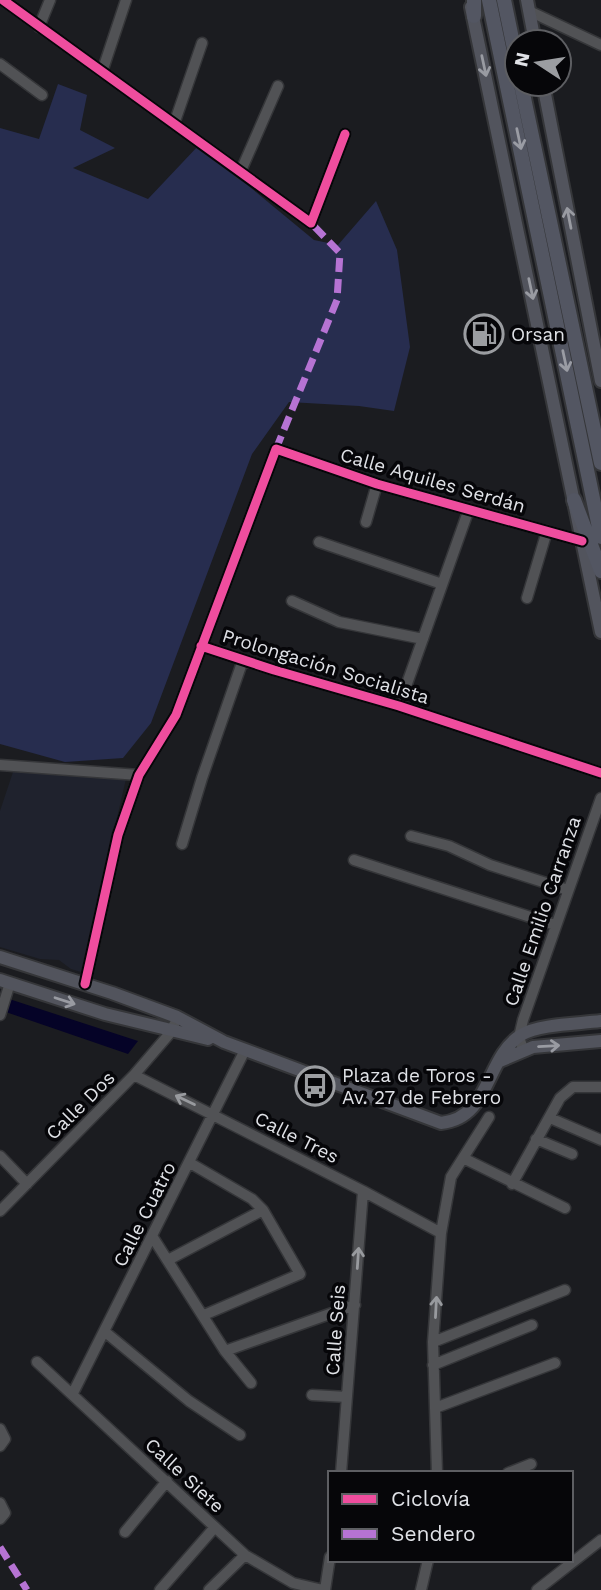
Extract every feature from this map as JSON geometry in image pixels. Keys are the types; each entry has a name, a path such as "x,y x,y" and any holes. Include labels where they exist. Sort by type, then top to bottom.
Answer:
{"highway":[{"path":"474,0 474,16"},
{"path":"489,0 601,537"},
{"path":"504,0 510,28"},
{"path":"525,98 601,463"},
{"path":"574,500 601,571"}],"main road":[{"path":"469,0 601,632"},
{"path":"528,5 532,28"},
{"path":"546,98 595,327 601,382"},
{"path":"0,957 177,1017 224,1042 441,1123 455,1121 474,1107 500,1061 532,1031 601,1021"},
{"path":"5,981 105,1014 172,1032 224,1042"},
{"path":"521,1043 601,1041"}],"street":[{"path":"3,0 311,223 345,134"},
{"path":"39,27 50,0"},
{"path":"102,72 126,0"},
{"path":"528,5 601,44"},
{"path":"174,124 202,43"},
{"path":"0,64 42,95"},
{"path":"240,173 278,86"},
{"name":"Calle Aquiles Serdán","path":"276,449 377,484 582,541"},
{"name":"Prolongación Socialista","path":"276,449 201,646 399,706 601,773"},
{"path":"366,522 377,484"},
{"path":"399,706 469,509"},
{"path":"527,598 547,531"},
{"path":"319,542 442,584"},
{"path":"292,601 338,622 423,639"},
{"path":"85,984 118,835 139,775 176,715 201,646"},
{"path":"182,844 243,660"},
{"path":"0,765 139,775"},
{"name":"Calle Emilio Carranza","path":"521,1043 523,1020 601,798"},
{"path":"411,836 449,846 490,865 568,890"},
{"path":"354,860 555,925"},
{"path":"0,1015 5,981"},
{"name":"Calle Dos","path":"0,1211 134,1075 172,1032 177,1017"},
{"name":"Calle Cuatro","path":"73,1393 245,1050"},
{"name":"Calle Tres","path":"134,1075 363,1191 441,1234"},
{"path":"512,1184 550,1118 554,1105 569,1089 601,1087"},
{"path":"437,1471 433,1342 441,1234 451,1177 489,1117"},
{"path":"550,1118 601,1140"},
{"path":"536,1139 572,1154"},
{"path":"0,1156 27,1184"},
{"path":"463,1158 565,1208"},
{"path":"190,1163 253,1199 263,1210 300,1274 204,1315"},
{"name":"Calle Seis","path":"341,1471 363,1191"},
{"path":"168,1260 263,1210"},
{"path":"152,1236 225,1351 251,1384"},
{"path":"433,1342 565,1290"},
{"path":"225,1351 355,1305"},
{"path":"433,1365 532,1325"},
{"path":"104,1331 189,1401 240,1434"},
{"name":"Calle Siete","path":"37,1362 246,1555 293,1583 324,1590"},
{"path":"435,1408 555,1363"},
{"path":"312,1395 348,1397"},
{"path":"0,1429 5,1439 0,1446"},
{"path":"513,1471 531,1464"},
{"path":"125,1532 167,1481"},
{"path":"0,1503 5,1513 0,1519"},
{"path":"160,1590 215,1527"},
{"path":"573,1562 601,1540"},
{"path":"209,1590 246,1555"},
{"path":"324,1590 329,1562"},
{"path":"421,1590 428,1562"},
{"path":"537,1590 573,1562"}],"shaded area":[{"path":"58,84 87,95 80,130 115,148 73,168 148,199 199,145 314,240 338,245 376,201 397,250 410,347 394,411 289,402 252,454 151,723 123,758 65,762 0,744 0,128 39,139"},
{"path":"13,772 126,779 81,972 71,969 59,960 40,959 0,947 0,811"},
{"path":"0,996 138,1041 128,1054 0,1010"}],"marked path":[{"path":"276,449 337,300 340,253 311,223"},
{"path":"0,1547 27,1590"}],"cycle path":[{"path":"3,0 311,223 345,134"},
{"path":"85,984 118,835 139,775 176,715 276,449 377,484 582,541"},
{"path":"201,646 399,706 601,773"}],"place":[{"name":"Orsan","path":"484,334"},
{"name":"Plaza de Toros - Av. 27 de Febrero","path":"315,1086"}]}
